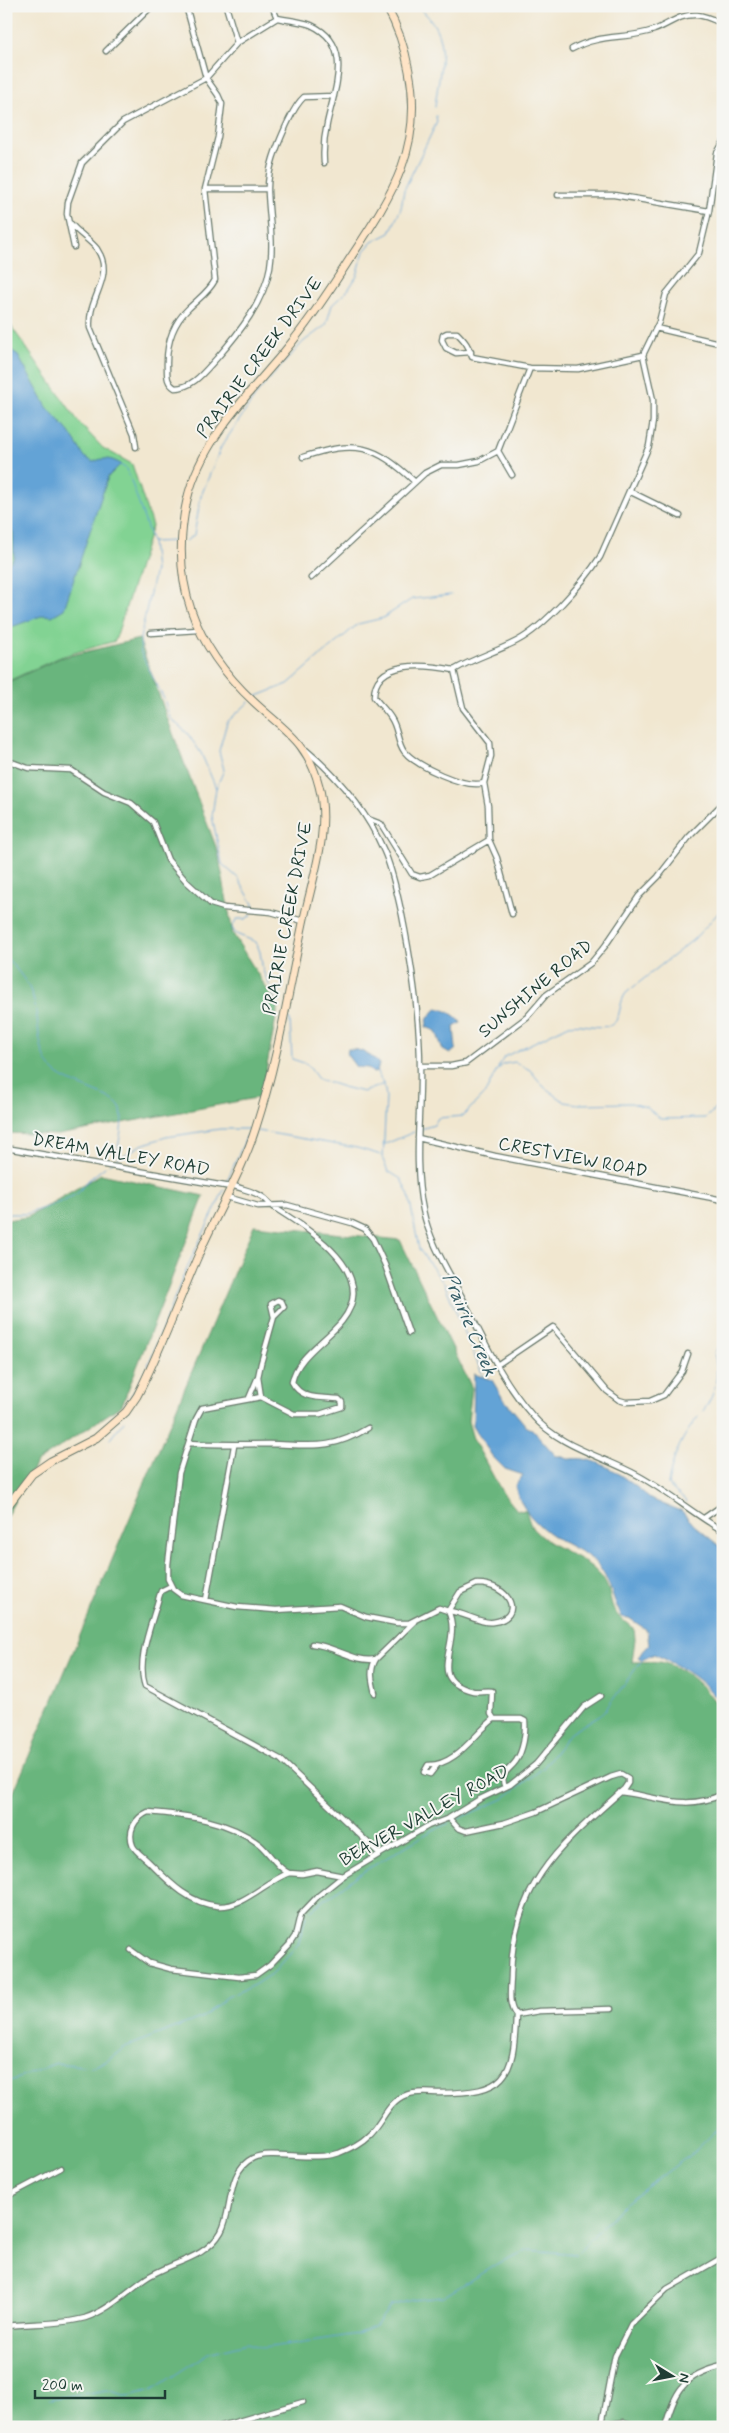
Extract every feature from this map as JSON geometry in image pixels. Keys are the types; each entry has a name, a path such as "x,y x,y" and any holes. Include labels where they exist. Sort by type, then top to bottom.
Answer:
{"main road":[{"name":"PRAIRIE CREEK DRIVE","path":"6,1508 32,1474 96,1438 126,1412 151,1370 186,1284 247,1154 262,1108 319,851 323,803 315,772 305,749 234,682 218,663 198,630 185,588 181,562 188,499 195,475 218,433 305,326 392,192 408,151 414,106 404,47 395,22 386,6"}],"street":[{"path":"106,51 152,6"},
{"path":"186,6 206,78 218,95 222,114 205,189 215,280 210,290 178,320 170,338 166,356 167,380 175,388 181,388 198,379 230,344 243,326 266,284 270,267 272,236 268,190 275,151 297,103 304,97 334,96"},
{"path":"226,6 237,43"},
{"path":"272,6 277,18"},
{"path":"572,49 586,42 604,37 655,30 676,18 685,16 708,17 723,24"},
{"path":"74,247 67,214 72,188 82,163 94,149 123,122 206,78 237,43 277,18 310,25 324,33 338,58 339,70 323,148 324,163"},
{"path":"484,782 475,786 460,783 445,777 405,752 399,742 392,719 374,697 374,688 378,681 388,672 402,667 419,665 454,670 480,656 517,641 542,623 596,564 648,446 653,421 653,400 643,355 656,328 668,289 699,254 717,153 723,144"},
{"path":"205,189 268,190"},
{"path":"558,195 614,195 708,211"},
{"path":"70,223 96,249 103,264 102,281 90,311 90,328 134,434 136,448"},
{"path":"656,328 723,344"},
{"path":"471,352 456,353 446,348 442,340 443,335 457,333 467,342 471,352 472,357 530,368 578,369 643,355"},
{"path":"311,578 425,473 441,465 459,465 479,461 498,451 530,368"},
{"path":"303,457 332,447 363,448 378,454 396,465 415,482"},
{"path":"498,451 512,475"},
{"path":"629,492 680,516"},
{"path":"151,633 198,630"},
{"path":"454,670 463,708 490,743 491,756 484,782 488,806 489,840 498,858 512,914"},
{"path":"305,749 338,780 368,819 385,852 396,886 410,954 418,1020 420,1190 428,1227 442,1259 497,1365 533,1417 554,1436 641,1476 723,1531"},
{"path":"6,760 28,768 71,770 104,792 131,803 153,822 168,860 187,882 211,904 224,908 271,912 303,921"},
{"name":"SUNSHINE ROAD","path":"420,1066 451,1066 466,1063 527,1017 546,995 591,962 615,932 639,896 658,878 688,837 723,803"},
{"path":"368,819 381,824 412,874 420,877 430,875 489,840"},
{"name":"CRESTVIEW ROAD","path":"418,1138 495,1156 723,1200"},
{"name":"DREAM VALLEY ROAD","path":"6,1148 232,1186 260,1195 269,1204 328,1246 340,1258 349,1274 352,1291 350,1307 342,1320 302,1361 294,1372 292,1382 297,1392 309,1397 339,1399 342,1402 342,1407 320,1414 294,1414 261,1397"},
{"path":"227,1196 258,1206 269,1204 287,1205 352,1223 365,1229 373,1239 385,1265 409,1333"},
{"path":"249,1398 258,1377 274,1318"},
{"path":"497,1365 553,1326 607,1391 618,1400 626,1402 650,1401 664,1395 682,1371 688,1354"},
{"path":"258,1377 261,1397 202,1408 179,1472 168,1564 171,1586 181,1595 237,1607 276,1610 340,1606 366,1617 382,1621 409,1623 438,1608 448,1611 463,1613 491,1623 501,1620 509,1614 511,1606 504,1591 496,1586 477,1584 460,1592 448,1611"},
{"path":"189,1443 234,1446 317,1447 342,1441 368,1428"},
{"path":"206,1600 234,1446"},
{"path":"704,1518 723,1505"},
{"path":"171,1586 161,1591 159,1597 146,1648 142,1675 145,1686 280,1759 380,1854"},
{"path":"448,1611 452,1620 446,1675 452,1683 468,1689 492,1691 491,1714 494,1719"},
{"path":"376,1693 371,1679 372,1668 376,1659 415,1621"},
{"path":"312,1644 326,1644 362,1659 376,1659"},
{"name":"BEAVER VALLEY ROAD","path":"131,1950 149,1963 171,1969 239,1977 256,1975 270,1965 289,1945 295,1936 300,1915 343,1876 428,1826 449,1818 505,1787 536,1764 584,1708 601,1696"},
{"path":"437,1765 446,1761 466,1746 494,1719 521,1719 526,1722 521,1750 517,1760 504,1773 502,1779 505,1787"},
{"path":"6,2326 67,2322 86,2317 118,2301 145,2279 196,2255 211,2245 221,2232 235,2181 242,2167 252,2158 262,2156 319,2157 338,2153 356,2145 369,2136 393,2104 407,2094 474,2092 499,2083 505,2076 512,2060 516,2015 511,2005 513,1942 526,1899 541,1872 560,1849 628,1783 626,1776 621,1774 520,1819 487,1827 466,1831 458,1828 449,1818"},
{"path":"620,1792 677,1803 712,1798 723,1794"},
{"path":"289,1873 277,1877 230,1905 220,1907 204,1904 188,1897 174,1886 134,1847 130,1836 132,1826 139,1816 148,1812 184,1816 223,1825 236,1830 257,1843 271,1854 282,1870 289,1873 302,1874 317,1870 343,1876"},
{"path":"516,2015 539,2011 611,2009"},
{"path":"6,2197 61,2168"},
{"path":"602,2424 614,2356 631,2324 667,2289 723,2257"},
{"path":"665,2427 670,2406 680,2388 703,2372 723,2366"},
{"path":"218,2427 302,2402"},
{"path":"591,2427 624,2422 642,2427"}],"green space":[{"path":"6,319 81,425 103,448 132,464 152,526 115,641 60,657 6,682"},
{"path":"139,639 218,852 233,934 278,1007 261,1097 58,1135 6,1133 6,683 60,658"},
{"path":"101,1174 204,1196 122,1405 36,1463 6,1517 6,1220 28,1217"},
{"path":"254,1225 400,1240 472,1388 468,1421 473,1439 502,1492 517,1510 526,1511 533,1529 541,1536 585,1562 600,1575 608,1589 617,1615 634,1628 635,1639 632,1662 660,1662 679,1669 704,1689 723,1713 723,2427 6,2427 6,1810"}],"water":[{"path":"6,347 17,354 47,407 69,432 85,457 93,462 107,459 121,464 108,477 64,609 52,616 44,615 6,629 6,567 14,557 13,532 6,522"},
{"path":"437,1008 450,1013 461,1023 454,1027 456,1049 450,1054 443,1050 436,1031 426,1027 428,1018"},
{"path":"348,1049 361,1051 372,1057 379,1064 377,1072 373,1073 368,1068 356,1067 347,1055"},
{"path":"474,1374 492,1380 502,1397 527,1427 532,1429 556,1456 592,1461 613,1470 652,1499 681,1510 694,1525 723,1549 723,1706 692,1675 674,1664 654,1654 642,1660 638,1657 649,1645 647,1630 629,1618 622,1617 608,1582 594,1561 547,1531 527,1511 515,1486 523,1475 505,1469 492,1456 473,1426"}],"waterway":[{"path":"417,6 429,17 436,28 440,40 441,65 435,107"},
{"path":"186,541 194,535 201,496 221,447 259,391 303,342 326,325 332,305 348,290 357,276 364,251 372,242 390,233 401,208 404,190 437,122 436,116"},
{"name":"Prairie Creek","path":"120,465 127,469 152,542 155,570 140,639 141,653 164,699 170,718 187,733 201,753 216,788 212,816 222,864 238,878 253,904 253,908"},
{"path":"152,542 178,541"},
{"path":"255,697 288,684 358,624 383,618 412,599 451,595"},
{"path":"216,788 224,770 219,751 227,722 249,702"},
{"path":"498,1068 504,1057 569,1025 602,1027 614,1023 626,993 694,939 723,908"},
{"name":"Prairie Creek","path":"252,915 245,919 237,919 232,928 236,934 256,942 260,952 263,971 279,1007"},
{"path":"6,957 29,987 35,1007 43,1052 51,1068 58,1075 110,1099 121,1110 121,1128 116,1159"},
{"name":"Prairie Creek","path":"287,1016 290,1020 292,1059 307,1064 318,1079 363,1092 384,1084 386,1097 383,1160 388,1171 401,1179 409,1196 419,1249 445,1285 483,1376"},
{"path":"421,1129 434,1125 438,1118 463,1116 485,1093 497,1070 504,1064 515,1062 530,1070 544,1087 565,1102 578,1104 631,1103 646,1107 661,1119 705,1118 723,1103"},
{"path":"377,1072 383,1084"},
{"path":"109,1164 141,1145 166,1137 220,1129 250,1129 226,1183"},
{"path":"258,1131 357,1148 381,1155"},
{"path":"383,1145 414,1132"},
{"path":"6,1214 26,1214 66,1200 78,1193 86,1182 105,1167"},
{"path":"125,1405 149,1363 184,1275 224,1189"},
{"path":"703,1411 711,1398 716,1384 717,1369 714,1353 723,1341"},
{"path":"687,1502 668,1485 678,1449 686,1433 698,1417"},
{"path":"110,1439 124,1421"},
{"path":"455,1820 503,1799 543,1768 570,1733 603,1713 642,1660"},
{"path":"311,1910 361,1873 433,1830 449,1823"},
{"path":"6,2083 56,2063 92,2067 107,2061 125,2047 203,2017 227,1997 254,1985 274,1972 298,1945 306,1916"},
{"path":"49,2399 107,2390 128,2396 152,2390 208,2353 247,2343 264,2348 357,2334 376,2326 390,2306 412,2300 443,2297 500,2262 529,2250 576,2254 623,2205 695,2151 723,2124"}]}
